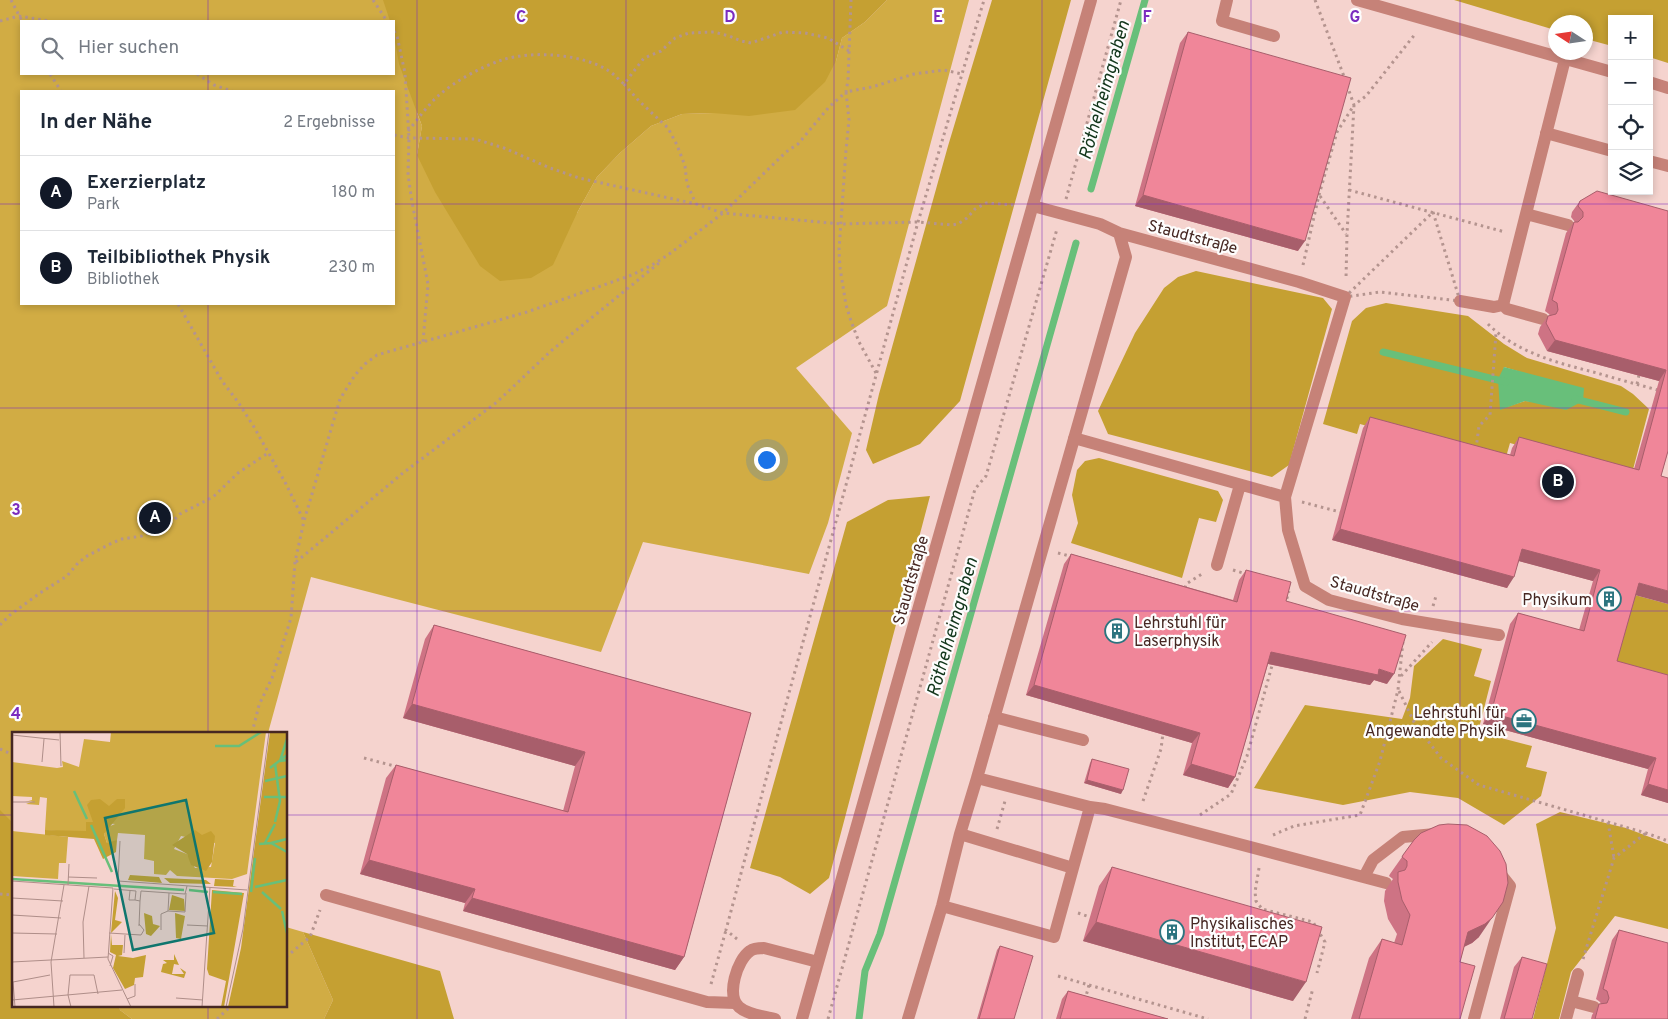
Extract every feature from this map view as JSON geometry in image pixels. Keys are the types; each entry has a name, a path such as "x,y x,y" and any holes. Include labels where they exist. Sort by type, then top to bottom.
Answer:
{"street":[{"name":"Staudtstraße","path":"802,1019 1091,0"},
{"path":"1227,0 1222,21 1274,36"},
{"path":"1356,0 1548,54"},
{"path":"1503,305 1565,60"},
{"path":"1569,60 1608,71"},
{"path":"1653,83 1668,88"},
{"path":"1546,133 1608,150"},
{"path":"1653,162 1668,166"},
{"name":"Staudtstraße","path":"1034,206 1100,224 1119,233 1299,282 1345,297 1285,498 1288,530 1305,586 1329,600 1402,620 1499,635"},
{"path":"1526,214 1568,225"},
{"path":"908,1019 942,906 960,834 1126,257 1119,233"},
{"path":"1463,302 1494,307 1503,305"},
{"path":"1503,305 1507,309 1543,319"},
{"path":"1074,438 1285,498"},
{"path":"1217,565 1240,485"},
{"path":"994,717 1083,740"},
{"path":"977,778 1182,829 1386,883"},
{"path":"942,906 1054,937 1090,807"},
{"path":"1364,878 1374,860 1403,837 1450,832"},
{"path":"960,834 1073,868"},
{"path":"1474,1019 1510,886 1493,865"},
{"path":"326,895 707,1002 736,1003"},
{"path":"776,1019 745,1011 736,1003 733,989 739,965 744,956 751,950 764,948 818,962"},
{"path":"1566,1019 1578,974"},
{"path":"1571,1001 1594,1007"}],"path":[{"path":"11,0 21,20"},
{"path":"373,0 386,20"},
{"path":"851,0 846,92 849,120 839,250 840,268 846,305 859,342 876,373"},
{"path":"707,1002 876,373 918,222 984,0"},
{"path":"828,1019 974,489 986,476 1121,0"},
{"path":"1315,0 1354,105 1345,297"},
{"path":"0,21 19,16 43,20"},
{"path":"1299,282 1319,195 1337,132 1354,105 1366,96 1427,20"},
{"path":"624,84 644,58 661,51 675,38 689,33 714,32 751,43 783,32 806,33 828,38 849,50"},
{"path":"395,33 405,73 409,138 408,175 428,284 423,342"},
{"path":"408,131 438,96 464,78 502,60 544,54 590,62 609,71 668,128 685,166 688,184 696,204"},
{"path":"295,562 403,473 497,402 552,350 618,298 668,255 723,213 786,152 798,144 829,107 846,92 872,87 914,74 944,70 962,74"},
{"path":"51,75 60,90"},
{"path":"199,75 214,85 229,90"},
{"path":"395,135 409,138 475,139 504,148 579,178 696,204 723,213 842,224 918,222 958,224 980,206 992,202 1034,206"},
{"path":"1349,190 1520,236"},
{"path":"1319,195 1347,234"},
{"path":"1345,297 1433,212"},
{"path":"1433,212 1463,302 1496,332 1520,347 1548,360 1668,392"},
{"path":"252,732 259,704 272,678 291,618 295,562 304,521 340,399 345,389 365,364 378,355 527,312 632,275 668,255"},
{"path":"1345,297 1380,292 1463,302"},
{"path":"179,305 222,381 254,427 304,521"},
{"path":"1476,450 1479,426 1490,415 1496,332"},
{"path":"1637,384 1639,375"},
{"path":"0,625 10,615 40,593 68,576 78,563 87,556 122,539 142,536 172,522 180,514 213,497 238,473 268,454"},
{"path":"1285,498 1340,512"},
{"path":"1043,549 1079,559"},
{"path":"1217,565 1254,577"},
{"path":"1184,592 1186,584"},
{"path":"1283,613 1290,588 1305,586"},
{"path":"1317,973 1325,942 1313,922 1262,909 1256,902 1255,892 1262,850 1272,836 1287,829 1360,815 1380,762 1398,690 1404,646 1402,620"},
{"path":"1400,677 1446,626"},
{"path":"1182,829 1231,794 1247,756 1276,653"},
{"path":"1398,690 1416,724 1441,758 1479,785 1668,841"},
{"path":"1137,818 1161,749 1166,724"},
{"path":"0,749 12,754"},
{"path":"364,758 399,768"},
{"path":"993,844 1009,786"},
{"path":"1578,974 1614,858 1608,822"},
{"path":"1614,858 1646,833"},
{"path":"288,955 310,937 326,895"},
{"path":"1081,914 1090,917"},
{"path":"726,930 751,950"},
{"path":"1058,976 1208,1019"},
{"path":"1083,1005 1089,985"},
{"path":"1305,1019 1313,988"},
{"path":"223,1013 226,1006"},
{"path":"217,1019 231,1006"}],"shaded area":[{"path":"0,0 446,0 417,113 422,126 417,155 577,213 597,177 620,153 651,126 682,114 713,113 836,61 842,38 865,22 887,0 969,0 887,306 796,368 852,433 828,523 809,574 643,542 601,652 311,577 268,732 12,732 12,902 0,905"},
{"path":"383,0 887,0 865,22 842,38 836,61 825,82 795,110 749,116 713,113 682,114 651,126 620,153 597,177 577,213 553,265 531,278 500,281 480,266 435,192 417,155 422,126 399,64 395,42 395,20 390,20"},
{"path":"992,0 1071,0 960,401 920,444 873,464 866,450 879,394 948,146"},
{"path":"1454,0 1668,0 1668,63 1653,58 1653,15 1608,15 1608,45 1593,41 1593,15 1548,15 1548,28"},
{"path":"1196,271 1323,298 1332,309 1289,465 1272,477 1108,434 1098,411 1135,333 1164,288 1178,277"},
{"path":"1386,303 1468,316 1504,344 1527,358 1621,386 1649,409 1631,477 1510,443 1504,464 1360,424 1357,434 1323,424 1352,321 1366,308","holes":["1504,367 1540,378 1537,402 1525,401 1500,409"]},
{"path":"1504,367 1584,388 1583,401 1566,410 1525,401 1500,410 1498,379"},
{"path":"1099,458 1218,491 1223,500 1216,522 1199,518 1182,578 1071,543 1078,523 1072,495 1077,470 1085,461"},
{"path":"930,496 829,878 810,894 780,877 750,868 847,522 888,500"},
{"path":"1631,594 1668,604 1668,688 1610,672"},
{"path":"1443,639 1482,649 1474,676 1491,681 1478,732 1532,746 1526,767 1547,772 1541,796 1504,825 1458,798 1410,792 1343,805 1254,788 1305,705 1402,719 1410,698 1414,666"},
{"path":"0,810 12,822 12,1006 119,1006 120,1010 132,1019 0,1019"},
{"path":"1560,812 1626,828 1668,844 1668,929 1615,916 1571,972 1559,1019 1533,1019 1556,928 1536,824"},
{"path":"288,928 303,932 333,1000 324,1019 132,1019 120,1010 119,1006 288,1006"},
{"path":"303,932 440,971 454,1019 324,1019 333,1000"}],"building":[{"path":"1188,32 1351,78 1305,241 1143,195"},
{"name":"Physikum","path":"1597,191 1668,211 1668,451 1661,476 1668,478 1668,591 1639,583 1617,661 1668,675 1668,790 1648,784 1656,758 1491,713 1518,613 1584,631 1600,570 1522,549 1514,577 1340,529 1370,417 1514,456 1519,437 1639,470 1666,370 1555,340 1546,323 1548,316 1556,314 1558,310 1557,303 1552,300 1574,222 1578,222 1583,217 1583,212 1578,206 1580,201"},
{"path":"1071,554 1237,602 1246,570 1291,582 1286,601 1406,635 1394,674 1379,669 1378,675 1271,652 1235,777 1191,764 1200,733 1034,685"},
{"path":"434,625 751,713 684,957 472,898 475,889 369,860 396,765 568,812 585,752 412,704"},
{"path":"1092,759 1129,769 1123,790 1087,780"},
{"path":"1439,825 1467,825 1487,836 1500,851 1506,864 1508,883 1503,902 1492,918 1485,924 1468,932 1460,962 1475,966 1460,1019 1359,1019 1382,939 1402,945 1410,915 1402,900 1398,882 1398,872 1405,870 1407,866 1407,861 1402,857 1421,833"},
{"path":"1112,867 1322,927 1306,982 1096,922"},
{"path":"1619,930 1668,943 1668,1019 1595,1019 1599,1004 1607,1003 1609,998 1607,991 1603,989"},
{"path":"1000,946 1033,956 1014,1019 979,1019"},
{"path":"1522,957 1547,964 1532,1019 1504,1019"},
{"path":"1068,991 1168,1019 1060,1019"}],"waterway":[{"name":"Röthelheimgraben","path":"1091,189 1145,0"},
{"name":"Röthelheimgraben","path":"859,1019 865,971 880,934 1076,243"},
{"path":"1383,352 1506,382"},
{"path":"1575,399 1626,412"}],"place":[{"name":"Teilbibliothek Physik","path":"1558,482"},
{"name":"Exerzierplatz","path":"155,518"},
{"name":"Physikum","path":"1609,599"},
{"name":"Lehrstuhl für Laserphysik","path":"1117,631"},
{"name":"Lehrstuhl für Angewandte Physik","path":"1524,721"},
{"name":"Physikalisches Institut, ECAP","path":"1172,932"}]}
